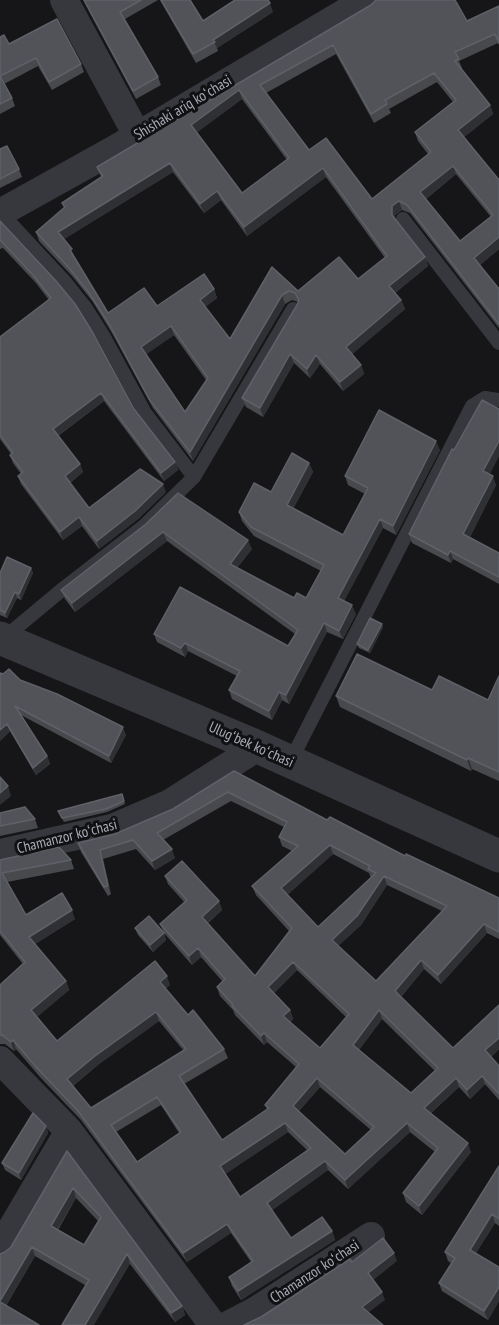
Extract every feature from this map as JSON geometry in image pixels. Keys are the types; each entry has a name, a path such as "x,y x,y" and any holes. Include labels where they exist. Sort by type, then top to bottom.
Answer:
{"street":[{"path":"64,0 137,135"},
{"name":"Shishaki ariq koʻchasi","path":"0,213 115,149 366,0"},
{"name":"Ulugʻbek koʻchasi","path":"1,638 258,747 499,856"},
{"name":"Chamanzor koʻchasi","path":"0,853 111,828 170,803 258,747"},
{"path":"0,1060 69,1131 213,1325"},
{"path":"0,1248 69,1131"},
{"name":"Chamanzor koʻchasi","path":"228,1325 255,1311 371,1236"}],"lane":[{"path":"0,213 66,283 84,307 104,338 145,413 194,477"},
{"path":"403,219 499,343"},
{"path":"1,638 144,526 194,477 293,309"},
{"path":"290,762 472,406 485,398 499,400"}],"building":[{"path":"84,0 141,0 120,12 158,77 133,91"},
{"path":"161,0 190,0 203,21 235,0 268,0 270,3 213,40 215,42 193,54"},
{"path":"376,0 455,0 467,21 499,6 499,43 495,34 455,52 459,59 455,61 490,105 458,130 499,180 499,237 474,258 499,289 499,324 407,205 399,201 392,206 392,215 425,257 389,286 401,300 346,347 361,365 340,382 316,355 307,369 290,354 260,408 242,398 297,305 299,300 295,293 289,291 282,295 190,452 149,399 109,324 89,293 36,232 65,207 62,203 103,176 97,167","holes":["333,45 371,114 387,104 385,100 434,73 456,100 415,132 431,152 372,199 326,138 309,150 260,85","239,90 289,158 242,193 191,125","170,163 200,204 217,191 244,227 323,168 387,256 358,279 339,257 298,291 272,267 230,339 200,300 214,289 204,274 157,306 144,288 108,313 70,250 72,249 58,232","453,166 493,215 460,241 420,192","171,326 208,378 185,412 141,347"]},
{"path":"57,19 81,64 49,82 36,58 0,76 0,37 4,35 9,44"},
{"path":"0,76 12,98 0,104"},
{"path":"7,146 19,169 0,179 0,149"},
{"path":"0,221 75,304 134,409 175,462 161,473 101,393 53,429 80,464 65,476 89,508 140,469 163,484 135,511 97,541 79,517 60,532 18,476 23,472 10,455 13,453 0,435 0,337 51,298 0,240"},
{"path":"482,400 499,409 499,441 483,471 493,476 463,534 499,553 499,577 450,551 448,555 409,534 452,449 454,450"},
{"path":"379,410 436,441 393,526 380,519 338,598 352,605 339,631 324,623 286,695 279,692 269,711 229,690 240,671 185,643 181,648 154,634 180,587 288,646 298,630 163,532 72,603 61,590 146,524 178,493 248,540 230,564 294,598 297,593 306,598 324,565 251,527 239,512 254,483 271,492 292,453 309,463 287,505 343,535 368,488 345,476"},
{"path":"7,557 31,568 19,594 15,592 5,613 0,610 0,573"},
{"path":"370,618 382,624 368,650 357,644"},
{"path":"357,654 432,690 439,676 488,700 499,676 499,772 468,758 467,760 336,696"},
{"path":"9,669 20,680 57,694 123,727 109,756 15,706 47,756 33,768 7,724 0,730 0,673 3,674"},
{"path":"234,771 327,820 330,817 405,856 406,854 499,898 499,932 484,924 438,975 421,960 395,991 453,1048 499,1005 499,1038 485,1050 499,1066 499,1094 482,1076 467,1090 456,1078 424,1108 468,1143 419,1206 403,1193 438,1148 407,1123 345,1180 325,1161 267,1203 291,1238 322,1217 332,1231 238,1291 229,1277 253,1261 227,1224 183,1253 78,1111 13,1040 11,1042 0,1035 0,985 25,962 0,931 0,860 59,847 71,860 2,873 26,915 62,893 72,910 29,937 66,981 31,1010 57,1041 155,961 167,976 160,982 188,1015 193,1010 224,1049 179,1076 222,1140 269,1108 265,1105 299,1064 264,1033 261,1036 232,1006 217,987 225,979 198,948 189,956 160,924 187,900 165,876 182,861 219,901 202,917 255,976 292,928 252,886 298,846 279,837 287,822 228,792 157,833 172,849 152,861 133,840 100,850 108,886 104,887 78,843 115,834 173,809","holes":["330,845 370,866 368,869 376,873 318,927 281,888","384,876 447,906 376,981 332,940 357,916","293,962 349,1014 320,1048 283,1016 290,1010 268,987","379,1010 438,1068 411,1093 353,1045","156,1012 186,1049 91,1108 67,1079","317,1078 374,1127 345,1154 293,1106","157,1097 181,1132 137,1162 111,1125","285,1123 311,1148 240,1197 220,1166"]},
{"path":"0,777 8,786 0,793"},
{"path":"122,794 124,801 106,809 62,818 58,811"},
{"path":"25,807 35,819 0,826 0,813"},
{"path":"149,916 164,933 150,945 135,928"},
{"path":"33,1113 46,1126 19,1173 2,1163"},
{"path":"67,1151 182,1306 171,1313 127,1254 85,1325 62,1325 89,1280 32,1247 0,1301 0,1254 11,1247","holes":["73,1188 101,1217 84,1245 51,1226"]},
{"path":"499,1166 499,1219 492,1214 470,1250 499,1267 499,1287 484,1311 439,1283 455,1258 445,1252"},
{"path":"383,1238 394,1253 368,1273 382,1292 362,1307 383,1325 244,1325 261,1317 350,1259 352,1262"},
{"path":"0,1302 39,1325 0,1325"}]}
